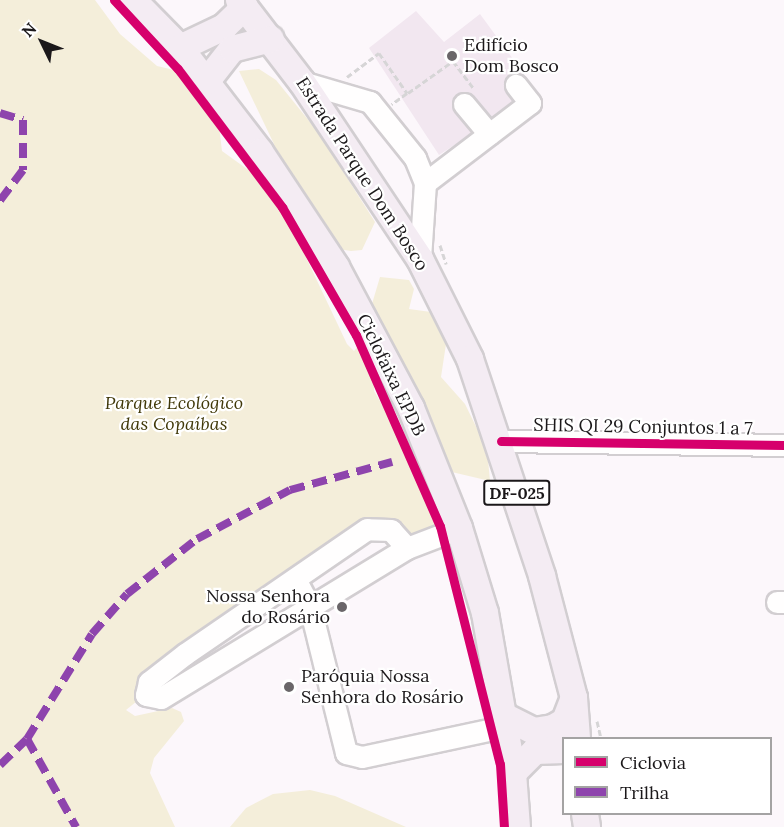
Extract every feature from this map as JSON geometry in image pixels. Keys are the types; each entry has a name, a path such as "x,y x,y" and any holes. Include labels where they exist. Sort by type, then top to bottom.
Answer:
{"main road":[{"path":"133,0 180,48 207,81 336,267 411,408 459,528 485,613 513,773 517,827"},
{"path":"180,48 224,27 242,3"},
{"name":"Estrada Parque Dom Bosco","path":"242,3 302,82 420,259 470,359 501,441 574,698 577,737"},
{"path":"207,81 232,49 271,39"},
{"path":"505,721 534,731 553,728 570,714 574,698"},
{"path":"513,773 529,753 562,750"}],"street":[{"path":"302,82 343,90 380,113 415,159 425,183 420,259"},
{"path":"425,183 530,103 516,85"},
{"path":"464,104 489,134"},
{"name":"SHIS QI 29 Conjuntos 1 a 7","path":"501,441 784,445"},
{"path":"407,548 391,530 372,526 155,677 146,695 161,698 407,548 459,528"},
{"path":"295,579 310,607 343,749 350,756 505,721"}],"path":[{"path":"337,84 379,53 407,93"},
{"path":"380,113 420,85"},
{"path":"438,241 449,270"}],"shaded area":[{"path":"416,11 444,42 480,14 537,92 439,155 369,48"}],"green space":[{"name":"Parque Ecológico das Copaíbas","path":"0,0 95,0 120,34 157,66 200,76 217,110 222,151 247,169 272,153 274,144 239,71 259,69 276,80 318,132 375,222 362,250 351,251 332,248 285,213 347,344 354,351 360,344 380,277 409,280 414,289 409,309 431,312 448,331 441,377 465,404 487,449 490,481 439,469 374,365 374,391 426,479 440,526 422,546 386,528 383,518 362,518 126,710 135,716 172,708 181,712 184,721 154,758 150,773 175,827 0,827"},
{"path":"310,790 335,796 406,827 230,827 246,808 273,794"}],"marked path":[{"path":"0,113 23,120 23,170 0,201"},
{"path":"0,765 27,739 92,634 127,594 197,539 290,490 392,462"},
{"path":"27,739 76,827"}],"cycle path":[{"name":"Ciclofaixa EPDB","path":"114,0 178,69 282,207 356,335 440,526 500,764 504,827"},
{"path":"501,441 784,445"}],"place":[{"name":"Edifício Dom Bosco","path":"452,56"},
{"name":"Nossa Senhora do Rosário","path":"342,607"},
{"name":"Paróquia Nossa Senhora do Rosário","path":"289,687"}]}
